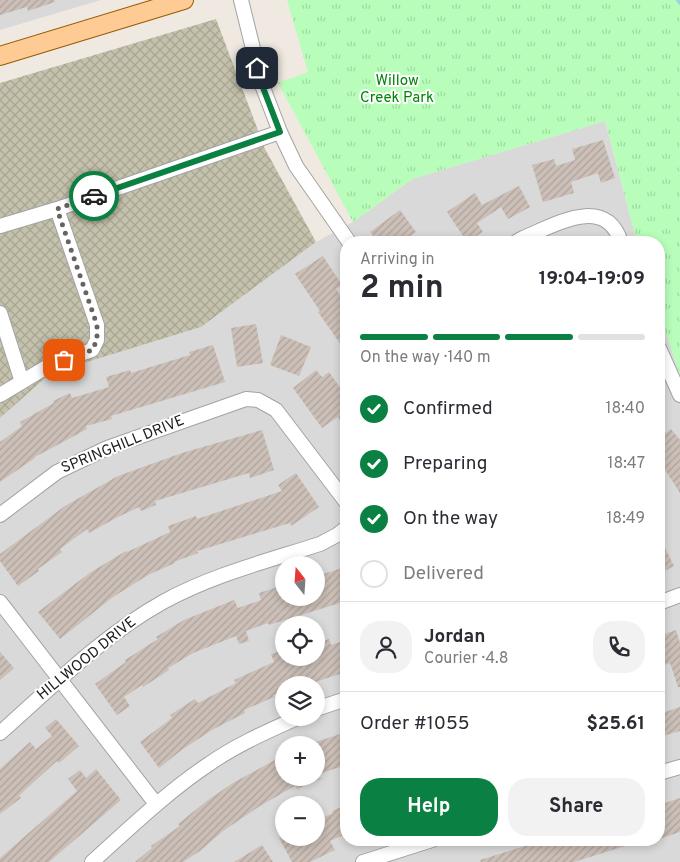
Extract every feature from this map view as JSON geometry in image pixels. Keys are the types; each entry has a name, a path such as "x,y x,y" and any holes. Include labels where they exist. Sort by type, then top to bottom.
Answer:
{"main road":[{"path":"0,56 184,0"}],"street":[{"path":"241,0 262,85 280,132 296,166 345,236"},
{"path":"0,226 57,209 280,132"},
{"path":"0,395 50,365 92,350 97,340 97,325 57,209"},
{"path":"528,236 580,216 600,217 614,227 618,236"},
{"path":"0,313 22,382"},
{"path":"665,361 680,395"},
{"name":"SPRINGHILL DRIVE","path":"0,515 57,472 107,448 246,399 258,400 276,410 340,494"},
{"name":"HILLWOOD DRIVE","path":"0,733 79,662 115,634 162,603 210,580 320,544 340,533"},
{"path":"665,601 680,595"},
{"path":"0,602 156,804"},
{"path":"325,706 340,701"},
{"path":"92,862 156,804 210,763 257,736 279,726"},
{"path":"665,771 680,766"},
{"path":"363,862 413,846"}],"shaded area":[{"path":"0,0 101,0 0,30"},
{"path":"216,19 265,149 316,242 201,327 51,373 0,418 0,83"},
{"path":"605,121 635,236 340,236 340,846 665,846 665,330 680,375 680,862 0,862 0,418 51,373 201,327 316,242 353,222 412,179"}],"green space":[{"name":"Willow Creek Park","path":"287,0 680,0 680,375 665,330 665,236 635,236 605,121 412,179 353,222 278,83 308,72"}],"building":[{"path":"0,0 54,0 55,2 28,11 27,7 0,15"},
{"path":"603,140 615,178 601,183 598,173 571,182 574,193 543,202 532,165 554,159 556,166 575,160 572,149"},
{"path":"519,186 530,207 508,219 501,207 477,223 483,232 477,236 463,236 447,212 475,193 482,205"},
{"path":"400,210 416,232 410,236 373,236 370,232"},
{"path":"323,256 340,282 340,286 336,289 340,295 340,343 318,312 320,311 295,274"},
{"path":"256,324 263,363 237,367 231,328"},
{"path":"281,335 311,347 299,376 270,365"},
{"path":"213,345 225,382 111,416 112,419 86,426 87,429 35,457 0,482 0,442 22,426 20,422 54,403 53,401 70,393 72,398 109,387 106,377 130,370 131,373 190,355 189,352"},
{"path":"316,370 322,377 329,372 340,388 340,420 338,417 322,428 293,388"},
{"path":"671,429 680,440 680,493 665,470 665,431 666,433"},
{"path":"262,430 274,470 250,478 249,473 155,501 156,505 141,511 139,507 89,533 87,529 60,549 62,552 38,569 39,571 18,586 0,561 0,554 65,506 118,476 182,453"},
{"path":"296,473 319,507 291,526 290,523 197,551 198,553 174,562 148,575 113,597 60,639 38,612 91,572 126,551 170,532 168,526 196,516 197,519 282,491 278,485"},
{"path":"665,548 674,566 665,571"},
{"path":"340,569 340,603 298,616 275,616 275,623 269,625 268,623 246,631 249,641 239,644 236,636 193,653 168,668 169,670 143,687 142,685 124,697 130,706 117,715 95,684 126,662 125,660 158,639 156,637 184,620 234,600 238,608 261,600 259,593 275,588 275,606 325,606 325,573"},
{"path":"676,630 680,643 680,687 678,687 670,663 665,665 665,634"},
{"path":"329,639 331,645 340,642 340,674 325,679 325,676 275,676 274,697 244,710 245,713 212,730 159,768 140,742 172,718 170,715 195,699 198,703 236,683 234,680 274,662 271,654 275,653 275,666 325,666 325,640"},
{"path":"0,652 14,668 0,680"},
{"path":"680,707 680,731 665,735 665,712"},
{"path":"56,719 79,746 59,763 57,761 19,796 21,798 0,814 0,769 30,742 36,749 52,736 45,728"},
{"path":"340,734 340,767 325,772 325,739"},
{"path":"275,760 275,786 295,786 275,796 223,831 200,851 183,862 135,862 152,848 151,846 180,826 178,824 233,783"},
{"path":"96,769 121,800 49,862 0,862 0,858 77,791 68,779 80,770 86,778"},
{"path":"680,798 680,832 665,837 665,803"},
{"path":"340,808 340,837 330,841 335,850 310,862 292,862 283,846 325,846 325,817 333,813 332,811"},
{"path":"262,845 273,862 234,862"},
{"path":"525,846 625,846 574,862 481,862 480,860"}],"way so far":[{"path":"64,360 92,350 97,340 97,325 57,209 94,196"}],"route":[{"path":"94,196 280,132 257,68"}]}
